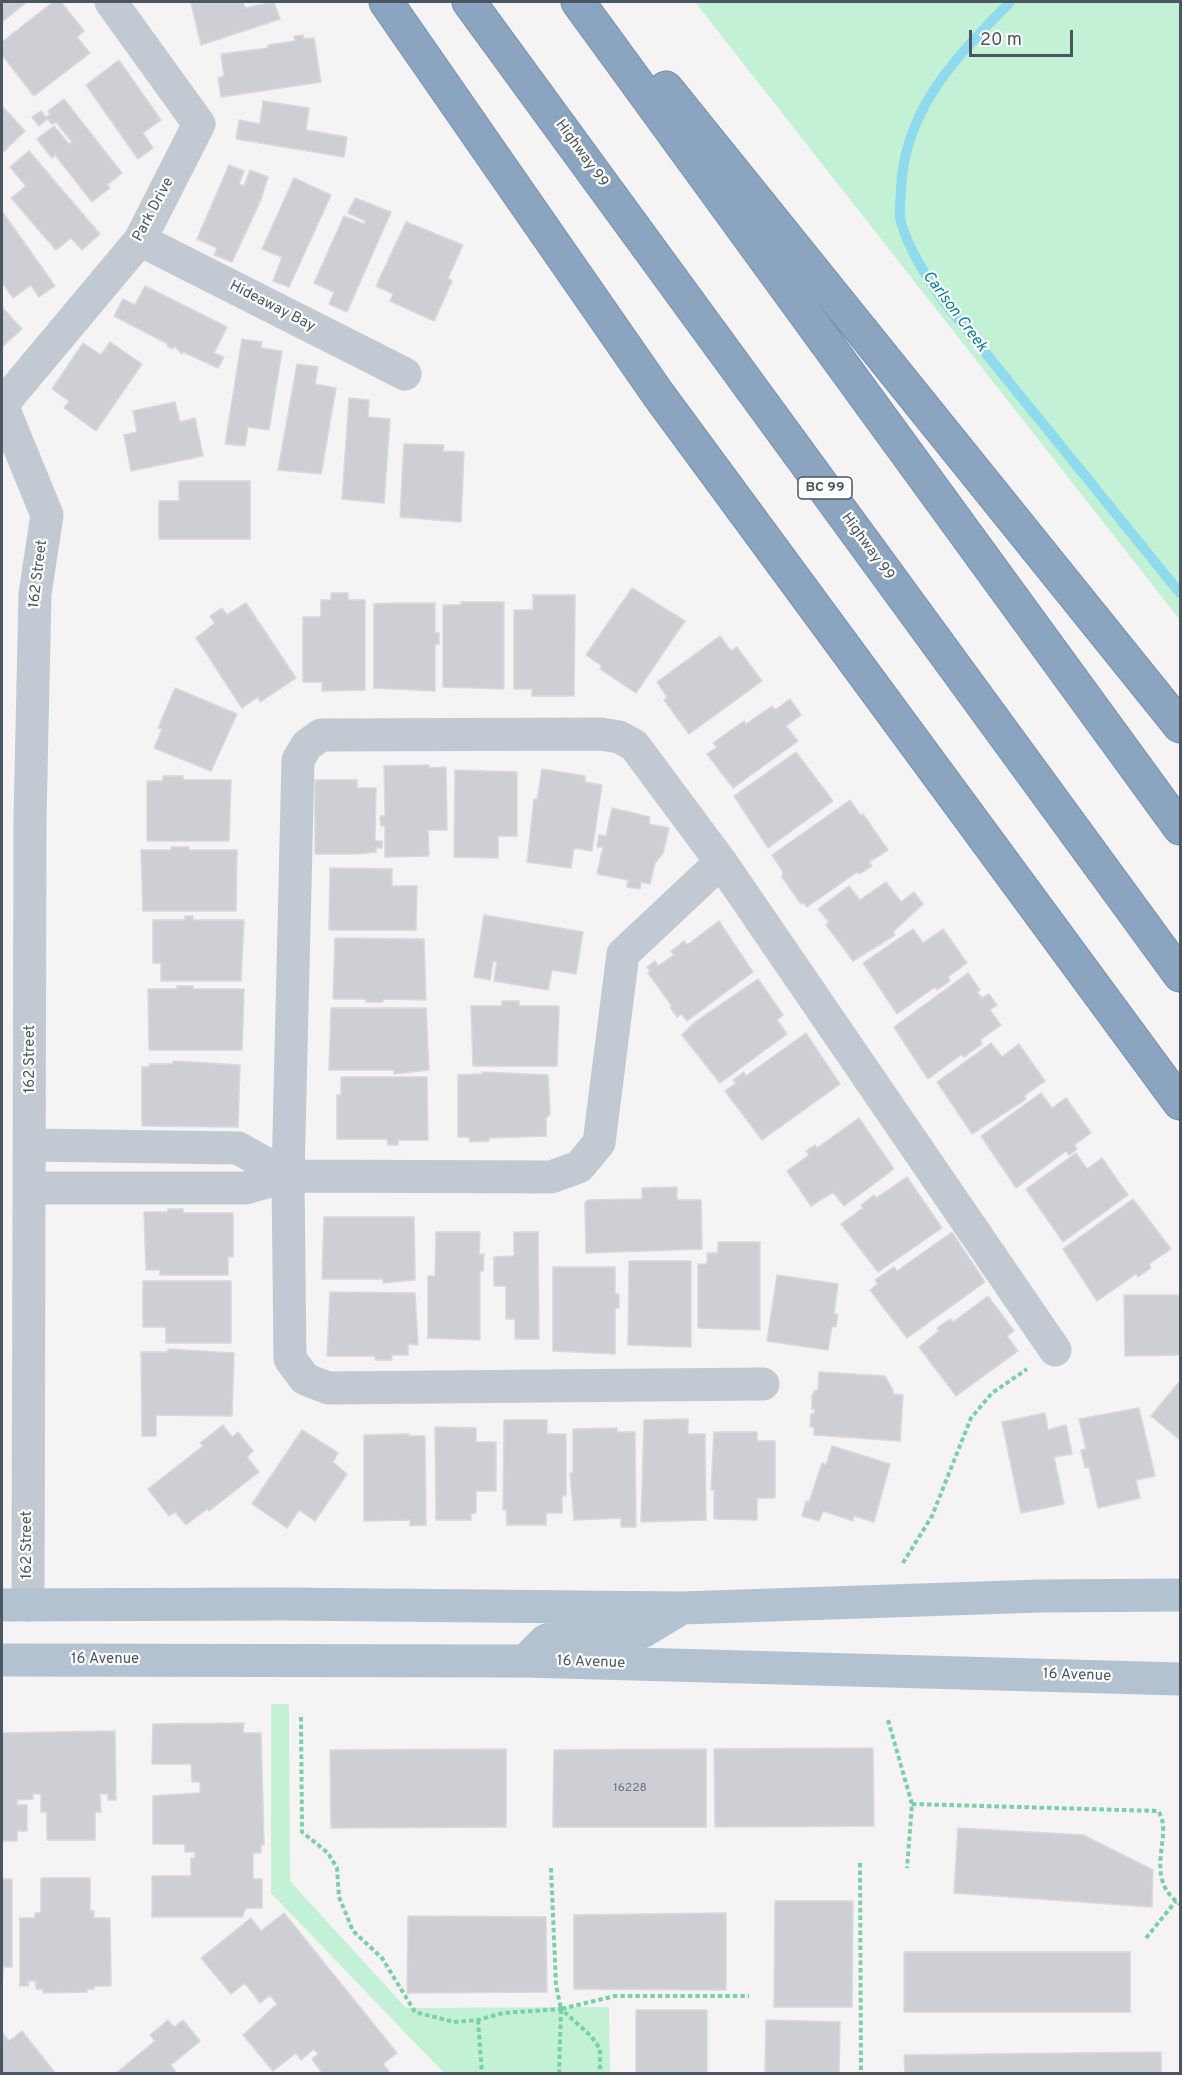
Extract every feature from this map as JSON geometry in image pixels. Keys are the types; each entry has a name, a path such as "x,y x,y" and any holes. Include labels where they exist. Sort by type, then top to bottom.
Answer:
{"highway":[{"path":"386,2 658,394 1180,1103"},
{"name":"Highway 99","path":"469,2 1180,975"},
{"path":"578,2 1180,828"},
{"path":"597,2 1180,726"}],"main road":[{"path":"2,1625 15,1605 294,1604 682,1608 1041,1596 1180,1595"},
{"path":"525,1661 546,1640 568,1635 642,1632 682,1608"},
{"name":"16 Avenue","path":"2,1660 525,1661 1180,1679"}],"street":[{"name":"Park Drive","path":"2,405 140,240 199,124 111,2"},
{"name":"Hideaway Bay","path":"140,240 405,374"},
{"name":"162 Street","path":"2,405 47,515 35,594 16,818 31,1188 15,1605"},
{"path":"763,1384 328,1388 305,1379 290,1359 288,1176 298,760 307,745 321,735 601,734 619,737 634,745 721,862 1055,1350"},
{"path":"31,1188 245,1188 288,1176 551,1177 579,1167 599,1143 623,954 721,862"},
{"path":"31,1145 238,1148 288,1176"}],"path":[{"path":"903,1563 932,1516 971,1418 992,1392 1055,1350"},
{"path":"301,1717 302,1832 328,1853 337,1868 339,1897 353,1931 382,1958 415,2012 454,2022 478,2020 503,2013 561,2009 615,1996 749,1996"},
{"path":"888,1720 912,1804 907,1868"},
{"path":"912,1804 1158,1811 1163,1825 1160,1869 1164,1883 1178,1902 1146,1938"},
{"path":"860,1863 861,2073"},
{"path":"551,1868 556,1985 561,2009 559,2073"},
{"path":"561,2009 591,2036 600,2049 600,2073"},
{"path":"478,2020 482,2073"}],"green space":[{"path":"695,2 1180,2 1180,620"},
{"path":"271,1704 289,1704 290,1881 406,2008 609,2007 610,2073 444,2073 271,1893"}],"building":[{"path":"2,2 27,2 2,22"},
{"path":"53,2 61,2 84,31 77,37 90,53 34,96 2,55 2,42"},
{"path":"243,2 245,8 274,2 280,19 201,45 191,3"},
{"path":"303,35 304,39 314,38 321,82 221,97 218,78 224,76 221,54 268,48 268,45 295,41 294,36"},
{"path":"119,60 161,120 143,133 153,148 138,159 86,85"},
{"path":"64,99 122,173 107,185 110,188 92,202 55,155 52,158 37,139 54,126 69,144 72,142 56,122 52,124 47,119 39,126 32,117 41,111 46,117 50,114 48,111"},
{"path":"263,101 309,108 306,130 347,137 344,157 236,139 239,120 260,124"},
{"path":"2,106 25,131 2,153"},
{"path":"29,151 100,234 82,250 71,238 56,250 11,198 26,186 10,167"},
{"path":"229,165 244,171 239,184 244,186 250,170 268,177 260,202 258,201 259,204 232,262 214,255 217,248 197,239"},
{"path":"294,178 331,195 289,287 273,281 282,257 262,249"},
{"path":"355,198 391,212 347,312 329,304 334,292 314,283 344,216 364,224 366,221 348,213"},
{"path":"2,211 55,286 39,297 31,285 13,298 2,282"},
{"path":"406,222 463,245 448,278 452,281 434,321 390,301 393,294 376,286"},
{"path":"145,286 227,327 214,353 224,357 218,368 183,352 182,354 174,346 173,349 167,346 168,344 114,316 123,299 135,305"},
{"path":"2,307 22,329 2,347"},
{"path":"242,339 262,342 261,348 282,351 269,430 248,427 245,446 225,444"},
{"path":"110,342 142,364 96,431 64,408 69,401 52,389 83,343 101,355"},
{"path":"297,364 318,367 315,384 336,388 321,474 278,470"},
{"path":"349,398 369,400 368,417 390,419 384,503 342,499"},
{"path":"175,402 180,422 195,418 203,456 131,471 124,435 137,432 133,411"},
{"path":"404,444 444,445 443,451 464,452 461,522 400,517"},
{"path":"179,481 250,481 250,539 159,539 159,501 179,501"},
{"path":"632,588 685,621 636,693 600,669 602,666 586,655"},
{"path":"331,593 348,593 348,600 365,600 365,690 322,691 322,682 303,682 303,617 321,617 321,600 331,600"},
{"path":"533,595 575,595 574,696 532,696 532,689 514,689 514,610 533,610"},
{"path":"461,602 504,602 504,689 443,687 443,605 461,605"},
{"path":"246,603 296,678 260,702 258,697 242,708 196,638 215,623 210,616 222,608 227,615"},
{"path":"435,603 435,633 439,633 439,644 435,644 435,691 374,688 374,604"},
{"path":"720,636 731,651 737,647 762,681 689,734 664,700 667,697 657,682"},
{"path":"175,688 237,714 211,771 154,748 162,729 158,728"},
{"path":"790,699 801,715 786,726 798,741 733,788 707,754 717,747 713,743 744,721 746,724 772,706 775,710"},
{"path":"796,752 833,801 768,848 734,796"},
{"path":"429,765 429,768 446,767 447,830 428,830 429,856 385,857 385,826 381,826 380,816 385,816 384,766"},
{"path":"542,769 585,776 585,782 602,785 592,851 574,848 571,868 527,862 534,799 537,800"},
{"path":"455,770 517,772 517,836 498,836 498,858 454,857"},
{"path":"163,776 183,776 183,780 231,780 229,841 147,841 147,781 163,781"},
{"path":"315,780 357,780 357,788 376,788 375,841 382,841 382,848 376,848 376,852 356,854 315,854"},
{"path":"850,800 860,815 863,814 888,850 869,862 872,866 859,874 857,872 807,907 804,903 801,904 782,877 783,872 772,855"},
{"path":"612,808 650,817 649,824 669,828 663,853 655,863 650,884 641,882 640,889 627,887 628,880 597,874 603,847 597,847 599,835 606,836"},
{"path":"171,847 189,847 189,850 237,850 236,911 143,911 141,850 171,850"},
{"path":"330,868 392,869 392,886 417,886 416,930 329,930"},
{"path":"886,882 901,902 914,892 923,904 893,932 895,935 853,961 826,925 829,922 818,909 849,886 860,900"},
{"path":"484,915 583,932 576,974 552,970 548,990 494,981 497,962 493,961 490,980 474,977"},
{"path":"185,916 193,916 193,920 244,920 241,981 161,981 161,963 153,963 153,920 185,920"},
{"path":"719,921 753,972 687,1021 682,1014 677,1017 670,1007 672,1006 648,973 650,971 647,967 655,961 658,966 674,955 671,951 684,941 687,945"},
{"path":"913,929 923,943 943,929 967,963 948,977 950,981 937,990 935,987 897,1014 863,963"},
{"path":"335,938 424,939 426,1000 383,999 383,1002 366,1002 366,999 333,999"},
{"path":"968,973 980,990 977,992 982,998 989,994 997,1005 990,1010 1001,1025 980,1040 982,1044 964,1057 962,1054 928,1079 894,1027"},
{"path":"758,979 783,1015 777,1020 787,1034 720,1083 682,1035 695,1022"},
{"path":"177,986 193,986 193,989 244,989 242,1050 149,1050 148,989 177,989"},
{"path":"502,1001 519,1001 519,1006 559,1006 557,1066 473,1066 471,1006 502,1006"},
{"path":"331,1008 426,1008 429,1070 394,1074 394,1070 329,1070"},
{"path":"806,1033 840,1084 762,1140 725,1091 736,1083 733,1080 744,1072 746,1076"},
{"path":"991,1043 1002,1057 1019,1044 1045,1081 1024,1096 1026,1099 972,1134 937,1082"},
{"path":"173,1061 240,1065 238,1127 142,1126 142,1067 150,1067 150,1064 173,1064"},
{"path":"482,1072 548,1075 550,1114 546,1118 546,1136 489,1138 489,1141 470,1142 469,1137 458,1137 458,1075 482,1074"},
{"path":"341,1077 427,1077 428,1140 398,1140 398,1145 388,1145 387,1139 337,1139 337,1095 341,1095"},
{"path":"1041,1093 1052,1108 1066,1098 1091,1133 1074,1145 1077,1149 1069,1155 1066,1151 1016,1188 981,1136"},
{"path":"859,1118 894,1169 844,1206 833,1192 811,1206 787,1171 809,1155 806,1151 815,1145 817,1148"},
{"path":"1076,1153 1087,1169 1102,1158 1128,1195 1063,1242 1026,1189"},
{"path":"907,1177 942,1228 878,1272 841,1224 863,1208 861,1205 874,1195 876,1198"},
{"path":"677,1187 677,1200 701,1200 702,1249 586,1253 585,1202 588,1200 642,1199 642,1188"},
{"path":"1133,1199 1171,1249 1149,1264 1151,1268 1138,1277 1136,1274 1097,1301 1063,1249"},
{"path":"168,1209 183,1209 183,1213 233,1213 233,1257 228,1257 228,1275 160,1275 160,1270 146,1270 144,1212 168,1212"},
{"path":"324,1217 414,1217 415,1280 383,1283 383,1279 322,1279"},
{"path":"436,1232 480,1232 479,1254 484,1254 483,1271 480,1271 480,1340 428,1338 428,1276 435,1276"},
{"path":"514,1232 538,1232 539,1339 515,1339 515,1319 506,1319 506,1286 494,1286 494,1257 514,1256"},
{"path":"952,1232 985,1282 907,1338 870,1290 878,1284 875,1280 894,1267 897,1271"},
{"path":"718,1242 760,1242 760,1330 698,1328 698,1264 707,1264 707,1253 718,1253"},
{"path":"629,1261 691,1261 691,1347 628,1345"},
{"path":"553,1267 615,1267 615,1294 619,1294 619,1308 615,1308 615,1354 553,1351"},
{"path":"777,1275 838,1284 834,1314 838,1314 836,1327 832,1326 828,1350 767,1341"},
{"path":"143,1281 231,1281 231,1343 166,1343 166,1327 143,1327"},
{"path":"330,1292 415,1293 418,1345 408,1344 408,1355 391,1355 392,1360 375,1360 375,1356 327,1356"},
{"path":"1124,1295 1180,1295 1180,1355 1125,1356"},
{"path":"988,1296 1014,1331 1007,1336 1018,1351 956,1396 919,1347 939,1331 937,1328 950,1319 953,1322"},
{"path":"168,1349 234,1353 232,1416 156,1415 156,1436 142,1436 141,1352 168,1352"},
{"path":"819,1372 885,1376 893,1394 903,1395 900,1441 814,1435 814,1427 810,1427 811,1414 814,1414 815,1409 812,1409 812,1396 815,1390 818,1390"},
{"path":"1180,1382 1180,1440 1151,1416"},
{"path":"1139,1408 1155,1476 1136,1480 1140,1498 1098,1508 1089,1467 1085,1468 1081,1450 1086,1449 1079,1419"},
{"path":"1045,1413 1048,1430 1066,1425 1072,1454 1054,1457 1064,1504 1021,1513 1002,1422"},
{"path":"688,1419 688,1434 705,1434 706,1520 641,1522 644,1420"},
{"path":"504,1420 547,1420 547,1434 566,1434 566,1496 562,1495 562,1513 546,1513 546,1525 507,1525 506,1510 503,1510"},
{"path":"223,1425 232,1437 238,1432 253,1451 247,1457 259,1472 209,1511 207,1509 186,1525 175,1512 169,1516 148,1489 203,1446 200,1443"},
{"path":"435,1427 476,1428 476,1442 496,1442 496,1491 476,1491 476,1513 471,1514 471,1520 436,1520"},
{"path":"617,1428 617,1432 635,1432 636,1527 621,1527 621,1518 574,1520 570,1473 573,1473 573,1429"},
{"path":"302,1430 338,1453 333,1462 347,1474 315,1521 299,1510 287,1528 252,1504"},
{"path":"714,1432 757,1432 757,1441 775,1441 775,1498 757,1498 757,1520 714,1519 714,1490 711,1490"},
{"path":"409,1434 409,1436 425,1436 426,1525 410,1526 410,1520 364,1521 364,1435"},
{"path":"832,1446 890,1464 874,1522 854,1516 853,1521 823,1511 819,1521 802,1516 822,1463 826,1465"},
{"path":"244,1723 243,1733 261,1733 264,1845 261,1845 261,1853 253,1853 253,1879 262,1879 262,1908 246,1908 242,1917 152,1917 152,1876 191,1876 191,1858 195,1858 195,1852 185,1852 185,1844 153,1844 153,1796 200,1793 200,1782 192,1782 191,1764 152,1764 153,1724"},
{"path":"115,1731 116,1800 108,1800 108,1794 100,1794 101,1812 95,1812 95,1840 47,1840 47,1812 41,1812 41,1794 33,1794 33,1799 17,1800 17,1805 27,1805 27,1831 17,1831 17,1841 2,1841 2,1733"},
{"path":"873,1748 874,1826 715,1827 714,1749"},
{"path":"506,1749 506,1827 331,1828 330,1750"},
{"path":"706,1749 706,1827 553,1827 554,1750"},
{"path":"958,1828 1083,1835 1153,1870 1152,1907 954,1893"},
{"path":"41,1878 90,1878 90,1911 94,1911 94,1918 110,1918 111,1986 94,1986 94,1989 87,1989 87,1992 43,1993 43,1989 36,1989 36,1981 28,1981 28,1986 20,1986 20,1918 35,1918 35,1913 41,1913"},
{"path":"2,1879 12,1879 12,1967 3,1967 2,1986"},
{"path":"775,1901 853,1901 852,2007 774,2007"},
{"path":"284,1913 397,2053 383,2064 389,2071 387,2074 323,2074 312,2059 318,2054 314,2049 301,2060 296,2053 273,2071 243,2035 277,2004 270,1995 260,2003 245,1983 231,1994 201,1958 251,1918 261,1931"},
{"path":"726,1913 726,1990 574,1989 574,1915"},
{"path":"408,1916 546,1917 547,1992 407,1993"},
{"path":"904,1952 1130,1952 1130,2012 904,2012"},
{"path":"636,2010 707,2010 707,2074 636,2074"},
{"path":"168,2020 174,2027 183,2020 200,2041 171,2065 177,2074 115,2074 155,2041 150,2035"},
{"path":"766,2020 840,2022 839,2074 765,2074"},
{"path":"22,2031 56,2074 2,2074 2,2032 9,2041"},
{"path":"1161,2052 1161,2074 905,2074 904,2055"}],"waterway":[{"name":"Carlson Creek","path":"1010,2 953,64 923,109 904,161 901,222 913,252 941,298 1180,593"}]}
